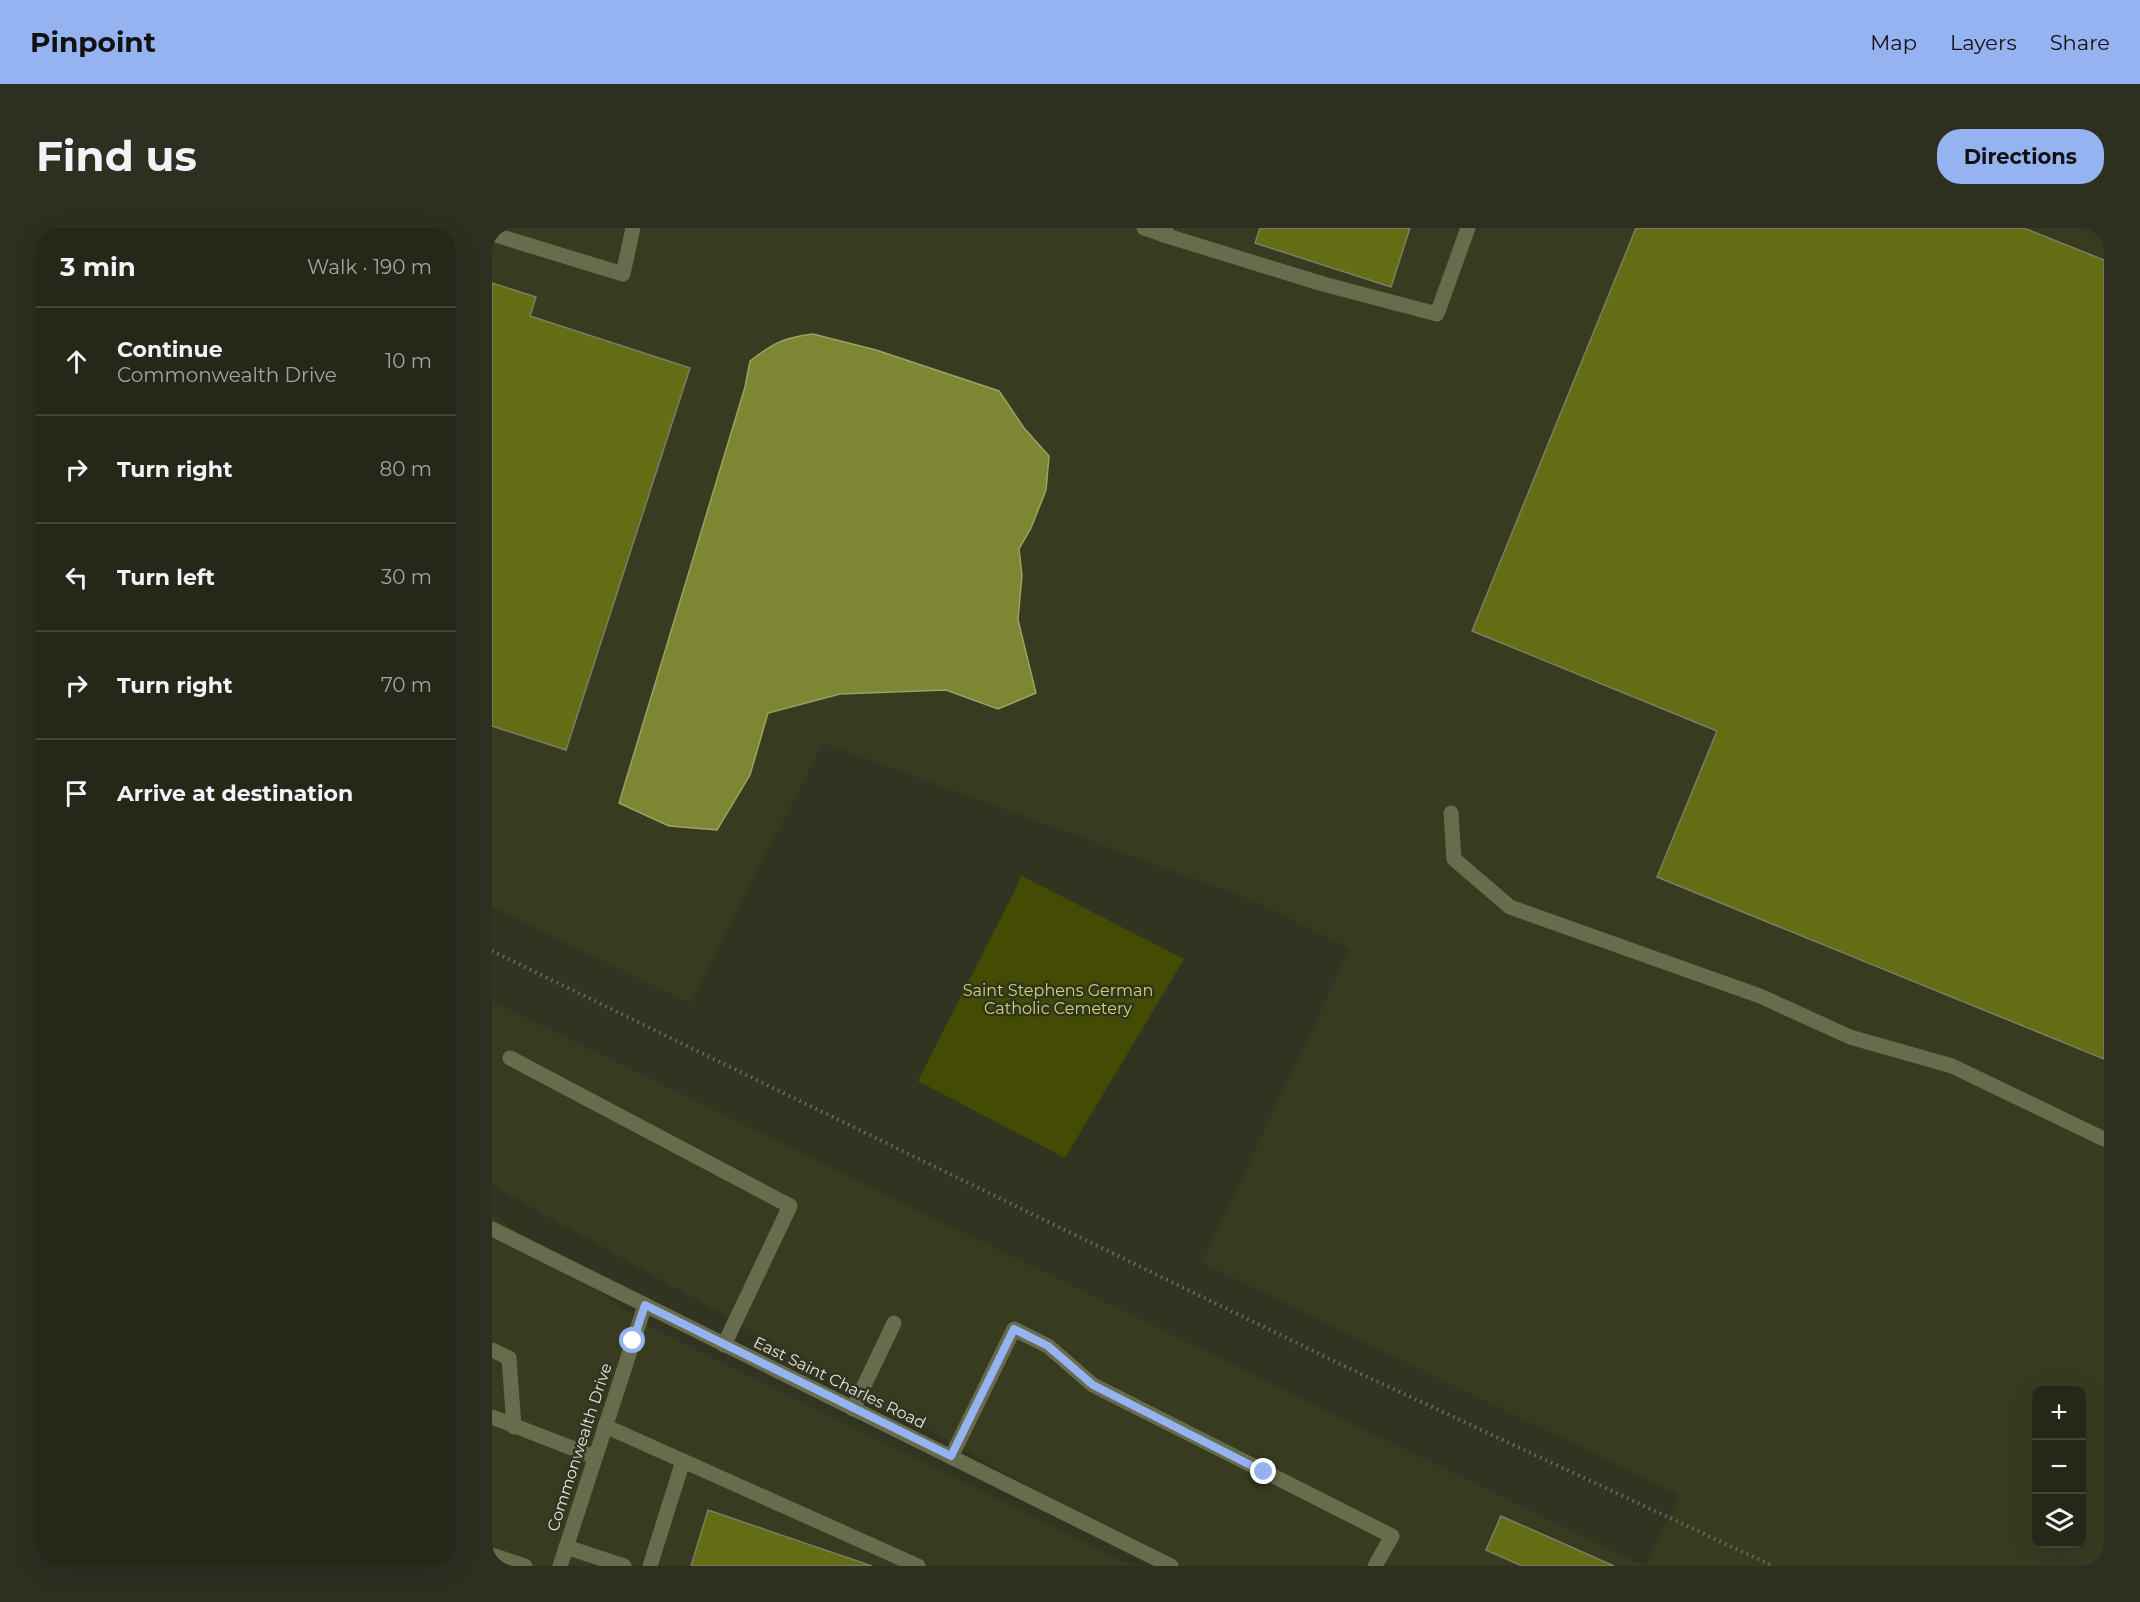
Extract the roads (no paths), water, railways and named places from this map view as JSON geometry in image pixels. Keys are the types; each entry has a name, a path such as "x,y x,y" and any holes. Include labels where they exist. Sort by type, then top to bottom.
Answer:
{"street":[{"path":"492,234 623,274 633,228"},
{"path":"1144,228 1166,232 1323,284 1437,314 1468,228"},
{"path":"1451,813 1454,859 1510,907 1760,996 1850,1037 1952,1066 2104,1139"},
{"path":"510,1058 790,1206 724,1344"},
{"name":"East Saint Charles Road","path":"492,1229 1172,1566"},
{"name":"Commonwealth Drive","path":"560,1566 645,1305"},
{"path":"853,1409 894,1323"},
{"path":"951,1456 1014,1329 1048,1346 1093,1385 1392,1536 1376,1566"},
{"path":"492,1350 509,1358 514,1427"},
{"path":"492,1417 595,1457"},
{"path":"605,1426 918,1566"},
{"path":"650,1566 683,1461"},
{"path":"566,1547 624,1566"},
{"path":"492,1555 525,1566"}],"park label":[{"name":"Saint Stephens German Catholic Cemetery","path":"1058,999"}]}
